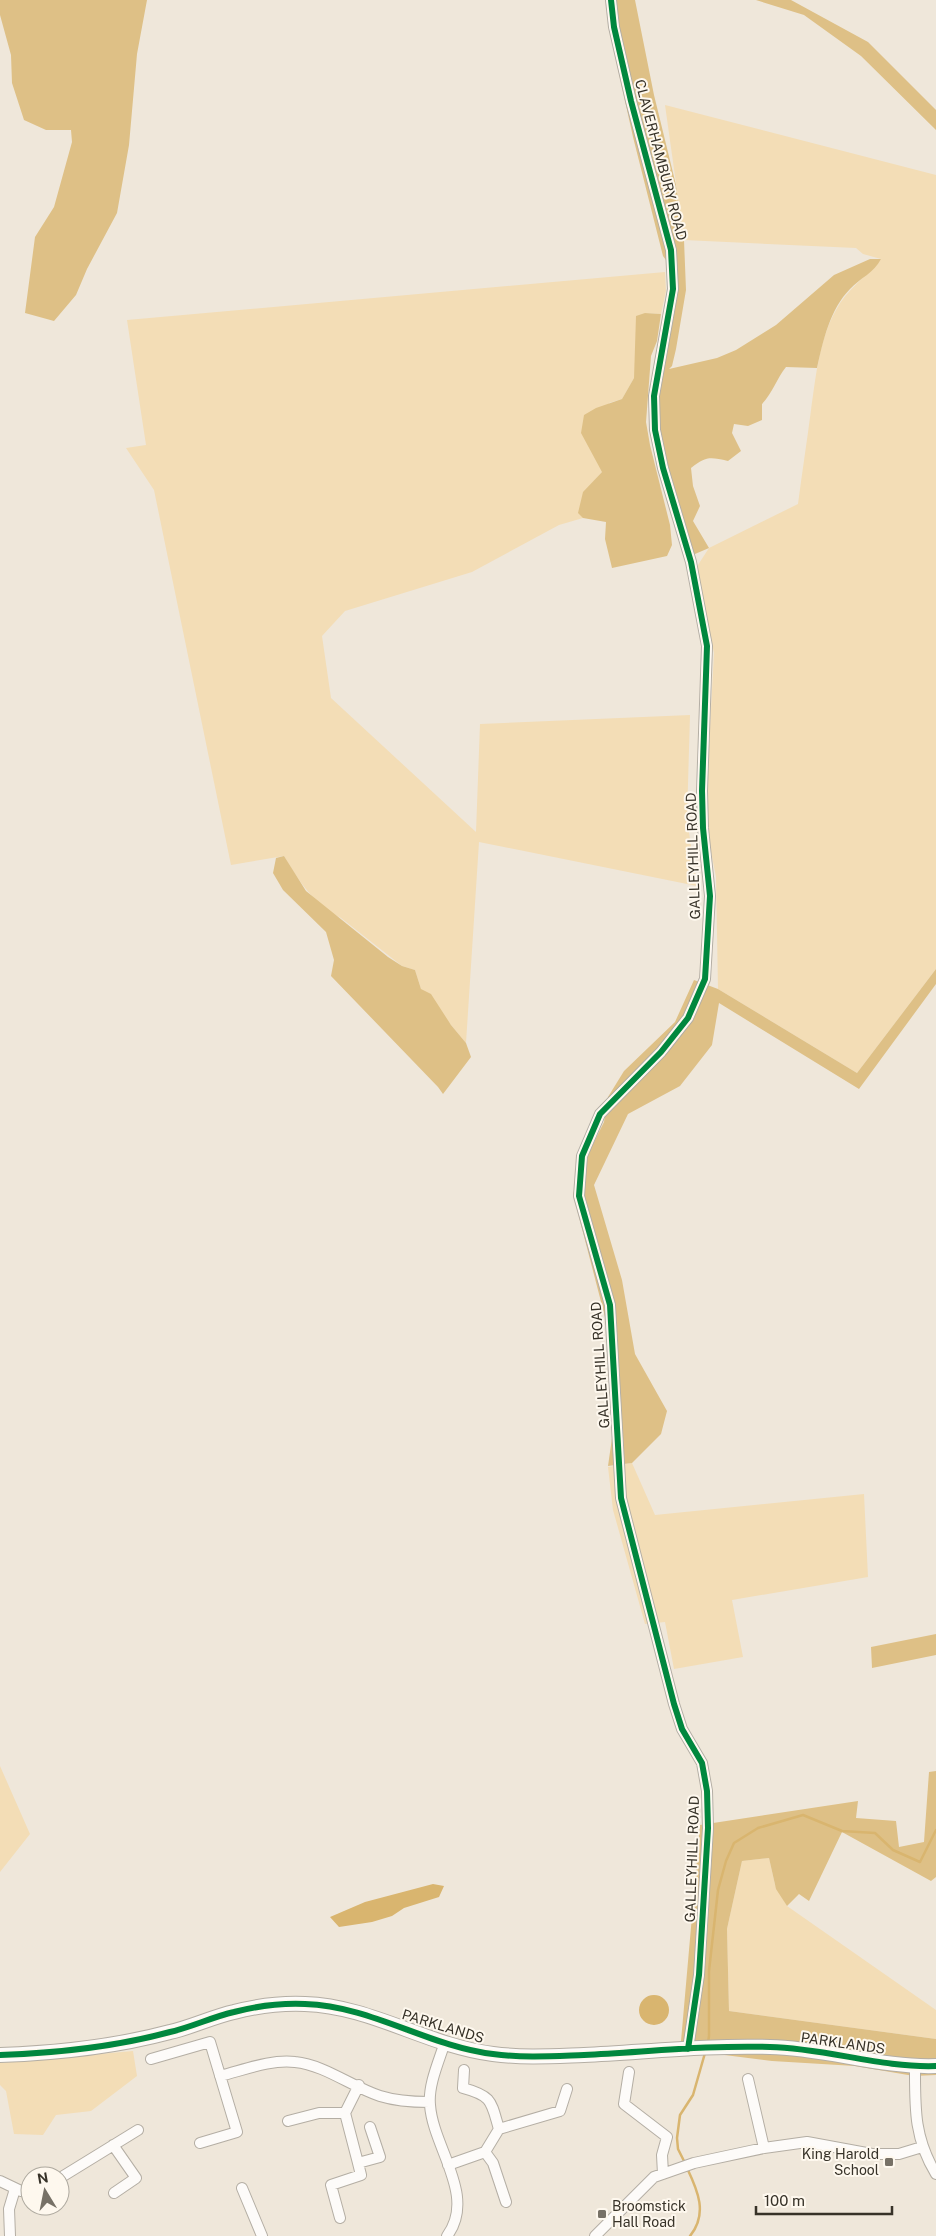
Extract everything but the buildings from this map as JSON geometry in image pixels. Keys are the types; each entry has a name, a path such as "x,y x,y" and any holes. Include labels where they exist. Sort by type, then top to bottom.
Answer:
{"street":[{"name":"CLAVERHAMBURY ROAD","path":"611,0 614,27 631,101 672,250 673,288 654,396 655,430 663,468 691,562"},
{"name":"GALLEYHILL ROAD","path":"691,562 707,646 702,791 703,828 710,896 705,978 688,1018 667,1045 600,1114 582,1156 579,1196 610,1305 621,1498 674,1704 682,1729 702,1763 707,1790 708,1828 699,1975 701,2048"},
{"name":"PARKLANDS","path":"0,2055 67,2052 111,2046 172,2032 232,2012 280,2004 331,2006 356,2011 469,2050 518,2056 773,2046 857,2056 915,2067 936,2066"},
{"path":"151,2059 210,2042 237,2132 200,2143"},
{"path":"445,2042 429,2102 435,2134 456,2190 458,2212 455,2226 447,2236"},
{"path":"220,2076 275,2062 293,2061 306,2064 359,2085 379,2096 409,2102 429,2102"},
{"path":"915,2067 916,2118 922,2147 936,2174"},
{"path":"464,2070 463,2088 487,2097 491,2102 499,2130"},
{"path":"630,2072 624,2104 667,2137 662,2155 663,2174"},
{"path":"748,2080 764,2148"},
{"path":"340,2218 331,2186 361,2176 345,2113 359,2085"},
{"path":"448,2165 485,2152 499,2130 560,2111 567,2089"},
{"path":"288,2121 319,2113 345,2113"},
{"path":"358,2163 380,2157 370,2127"},
{"path":"70,2172 138,2130"},
{"path":"595,2236 654,2177 694,2163 764,2148 807,2142 872,2154 899,2154 922,2147"},
{"path":"113,2145 136,2178 114,2193"},
{"path":"485,2152 493,2163 506,2202"},
{"path":"0,2181 20,2189"},
{"path":"10,2236 9,2209 15,2188"},
{"path":"242,2188 262,2236"}],"shaded area":[{"path":"0,0 147,0 137,54 129,145 117,213 87,269 76,295 54,321 25,313 35,237 54,207 72,142 71,130 46,130 24,120 12,83 11,55 0,15"},
{"path":"607,0 635,0 654,95 676,185 684,240 686,290 676,349 672,366 669,369 717,358 736,350 776,325 834,275 870,259 881,259 871,272 850,289 837,306 825,336 817,368 786,367 762,404 762,420 748,426 734,424 732,433 741,451 728,461 708,458 691,468 693,486 700,506 693,521 709,548 695,554 688,554 653,431 660,363 678,277 663,256 633,137 614,51"},
{"path":"756,0 791,0 868,42 936,110 936,130 861,56 804,15"},
{"path":"665,105 936,175 936,969 857,1073 718,989 716,877 705,821 714,653 696,568 709,548 798,504 817,371 822,346 830,322 840,303 851,289 881,259 863,254 856,248 684,240"},
{"path":"665,272 666,291 661,314 645,313 634,378 622,399 609,403 602,472 584,492 583,518 559,525 472,572 345,611 322,636 331,698 476,832 480,724 690,715 687,819 697,886 479,842 466,1043 421,989 415,970 402,966 341,918 323,907 301,883 284,856 231,865 154,490 126,448 146,445 127,320"},
{"path":"645,313 661,314 657,341 651,356 646,422 670,525 672,545 667,556 612,568 605,539 606,522 583,518 578,513 583,492 602,472 581,433 584,415 596,408 622,399 634,378 636,316"},
{"path":"284,856 306,891 388,957 402,966 415,970 421,989 431,994 451,1025 466,1043 471,1057 443,1094 331,976 334,960 326,932 283,890 273,873 276,858"},
{"path":"936,969 936,984 859,1089 719,1003 712,1045 680,1086 628,1114 594,1185 622,1280 635,1354 667,1411 661,1434 632,1463 608,1466 616,1410 605,1317 573,1194 587,1156 604,1122 608,1097 624,1071 675,1022 694,980 718,989 857,1073"},
{"path":"632,1463 655,1515 864,1494 868,1577 732,1600 743,1657 674,1669 665,1622 645,1624 613,1510 608,1467"},
{"path":"936,1634 936,1655 872,1668 871,1647"},
{"path":"0,1766 30,1834 0,1872"},
{"path":"936,1771 936,1877 931,1881 842,1832 809,1901 799,1894 787,1906 776,1889 769,1858 742,1861 727,1929 729,2011 936,2039 936,2075 914,2076 855,2066 772,2061 677,2049 681,2041 700,1825 858,1801 856,1818 896,1821 899,1847 924,1842 929,1772"},
{"path":"769,1858 775,1885 787,1906 936,2010 936,2039 729,2011 727,1929 742,1861"},
{"path":"433,1884 444,1886 439,1897 404,1908 392,1916 372,1922 339,1927 330,1917 365,1902"},
{"path":"654,1995 660,1996 668,2004 668,2016 660,2024 654,2025 648,2024 640,2016 639,2010 640,2004 648,1996"},
{"path":"133,2051 137,2076 91,2111 56,2115 43,2135 14,2134 6,2091 0,2085 0,2063"}],"waterway":[{"path":"708,2043 709,1971 718,1890 726,1861 734,1843 758,1828 803,1815 842,1831 875,1833 893,1850 920,1862 936,1830"},
{"path":"685,2163 678,2149 677,2138 680,2115 693,2095 705,2053"},
{"path":"687,2168 698,2194 700,2211 699,2219 690,2236"}],"cycle path":[{"path":"611,0 614,27 631,101 671,250 673,289 654,396 655,430 663,468 691,562 707,646 702,791 703,828 710,896 705,979 688,1018 661,1052 600,1114 582,1156 579,1196 610,1305 621,1498 674,1704 682,1729 702,1763 707,1791 708,1828 699,1975 688,2049"},
{"path":"0,2055 65,2051 107,2045 178,2030 243,2010 269,2005 305,2004 329,2006 353,2012 445,2043 493,2054 561,2056 700,2048 770,2047 791,2048 895,2064 936,2066"}],"place":[{"name":"King Harold School","path":"889,2162"},
{"name":"Broomstick Hall Road","path":"602,2214"}]}
